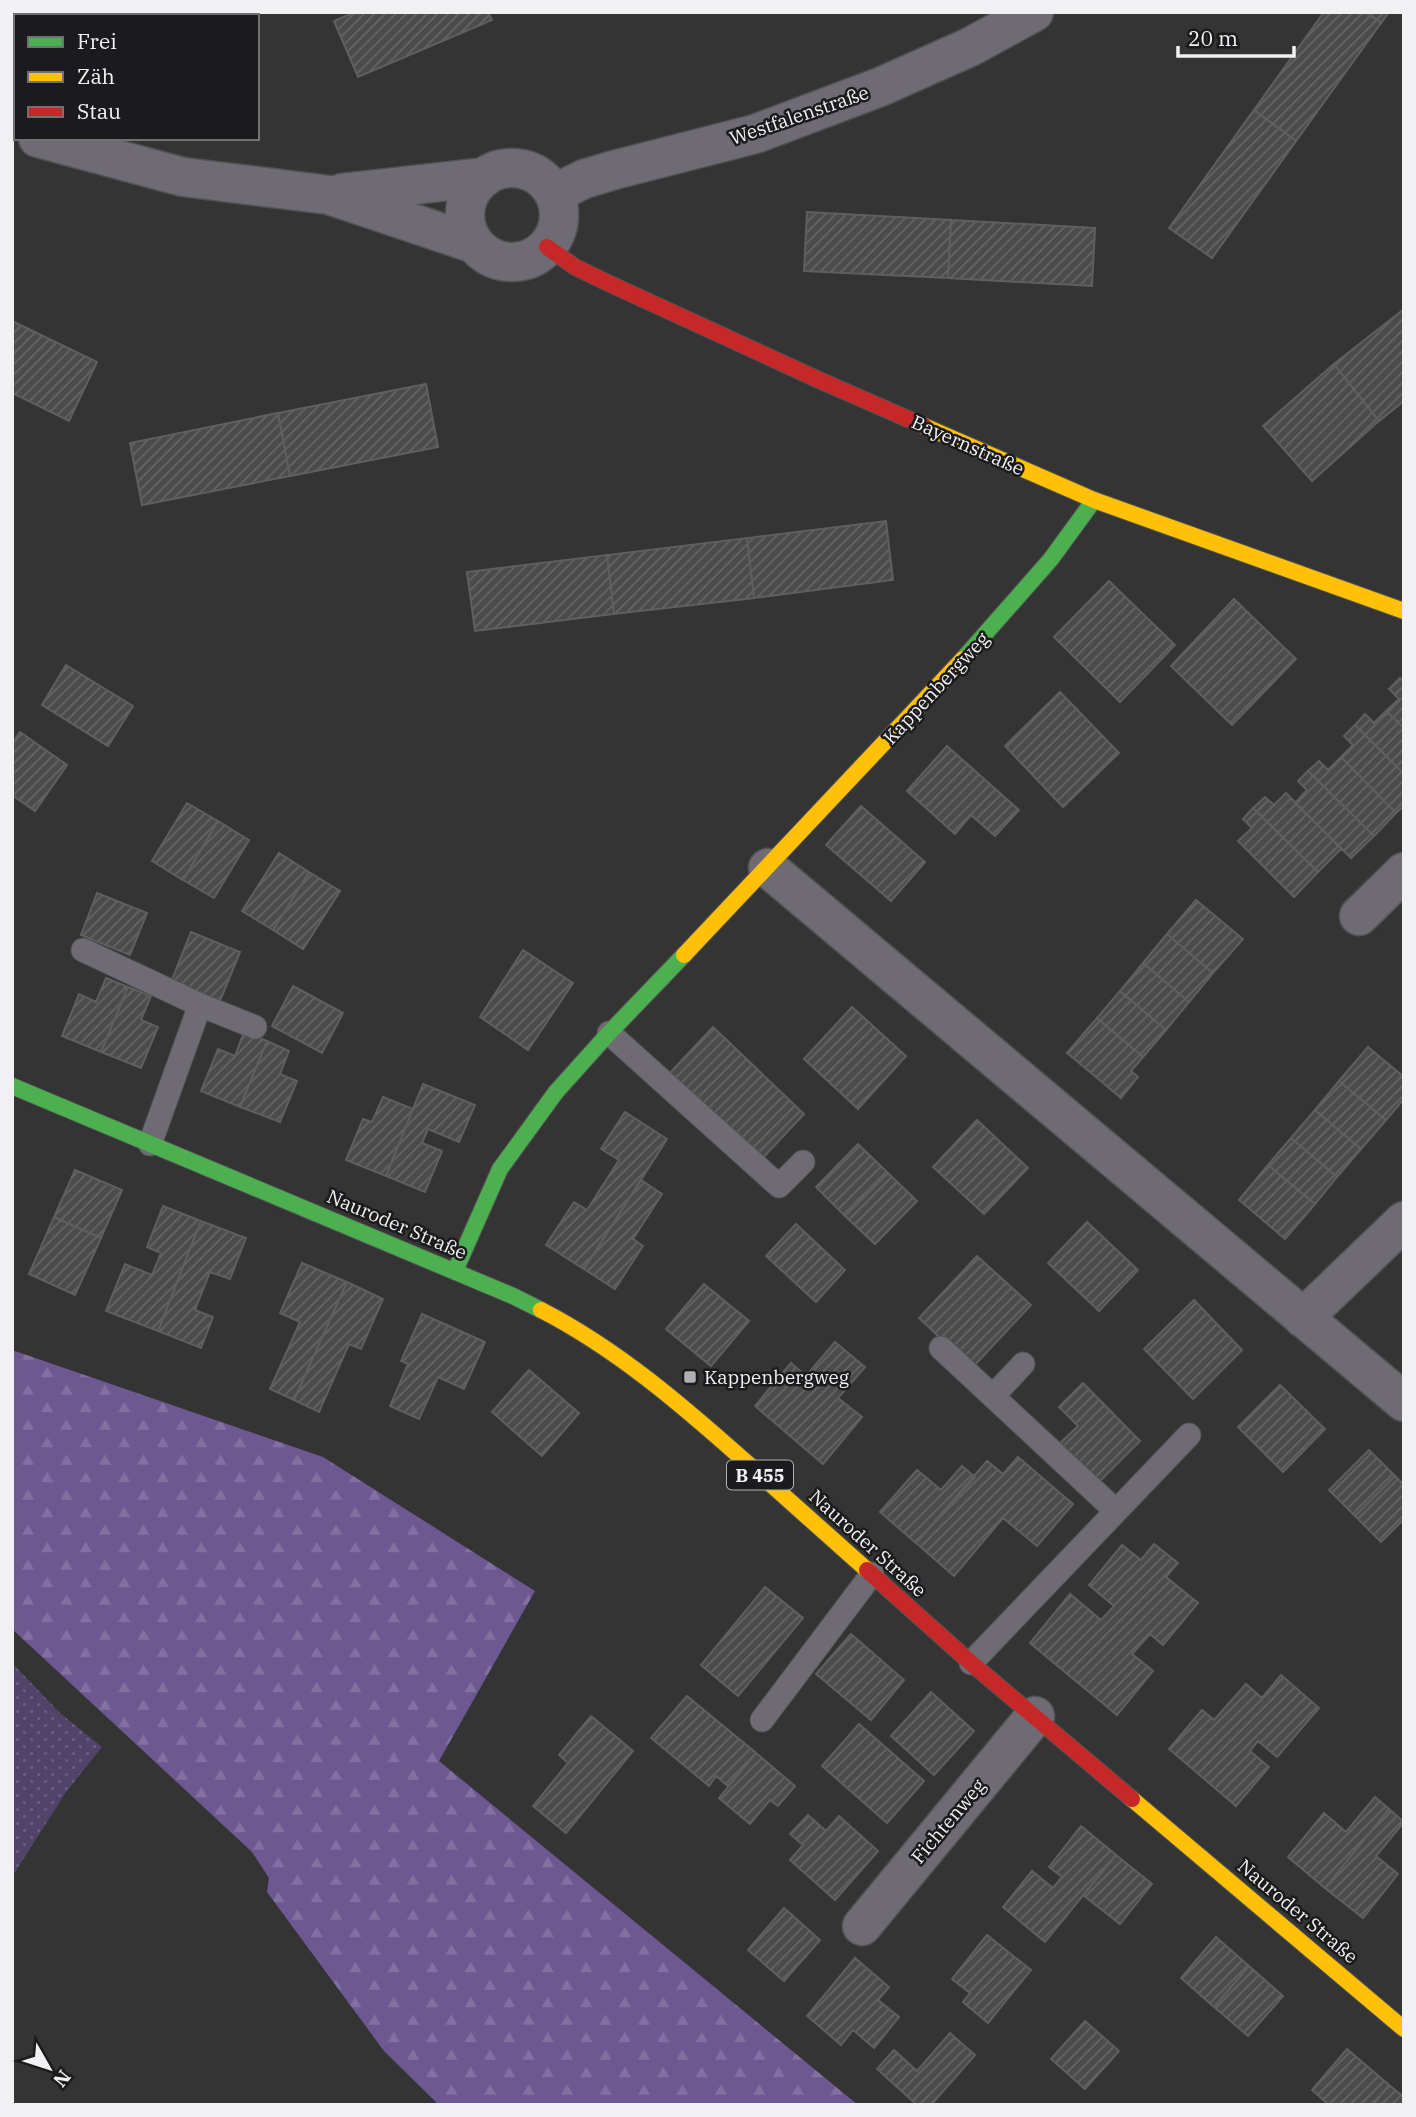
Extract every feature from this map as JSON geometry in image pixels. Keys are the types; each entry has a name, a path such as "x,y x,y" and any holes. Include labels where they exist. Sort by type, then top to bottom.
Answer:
{"street":[{"name":"Westfalenstraße","path":"554,194 584,179 614,170 755,134 880,87 970,47 1034,12"},
{"path":"45,140 183,177 329,195 475,244"},
{"path":"516,168 531,172 544,181 554,194 559,207 559,222 555,235 547,247 534,257 518,262 503,261 487,255 475,244 468,231 465,216 467,201 474,188 485,177 499,170 516,168"},
{"path":"329,195 485,177"},
{"name":"Bayernstraße","path":"547,247 575,267 597,278 819,380 1094,500 1404,611"},
{"name":"Kappenbergweg","path":"455,1271 500,1169 556,1092 992,628 1044,568 1094,500"},
{"path":"768,868 1404,1402"},
{"path":"1359,916 1404,872"},
{"name":"Nauroder Straße","path":"12,1086 513,1296 598,1344 648,1379 715,1435 971,1663 1404,2029"},
{"path":"1303,1318 1404,1221"},
{"name":"Fichtenweg","path":"862,1926 1035,1716"}],"lane":[{"path":"83,950 255,1027"},
{"path":"150,1144 200,1004"},
{"path":"609,1033 779,1186 803,1162"},
{"path":"941,1348 1116,1511"},
{"path":"993,1396 1023,1364"},
{"path":"971,1663 1189,1435"},
{"path":"762,1720 872,1574"}],"shaded area":[{"path":"12,1663 60,1713 102,1747 66,1792 12,1877"}],"green space":[{"path":"12,1350 323,1457 535,1591 439,1761 858,2105 439,2105 384,2051 267,1892 269,1878 252,1852 12,1629"}],"building":[{"path":"355,12 488,12 492,20 358,77 334,21"},
{"path":"1324,12 1366,12 1381,23 1296,141 1254,110"},
{"path":"1366,12 1389,12 1381,23"},
{"path":"1254,110 1296,141 1212,258 1169,228"},
{"path":"807,212 951,220 948,278 804,271"},
{"path":"951,220 1095,228 1092,286 948,278"},
{"path":"1404,309 1404,401 1379,421 1334,364"},
{"path":"12,321 97,362 69,421 12,393"},
{"path":"1334,364 1379,421 1312,481 1263,426"},
{"path":"426,384 438,447 290,476 278,413"},
{"path":"278,413 290,476 142,505 130,443"},
{"path":"886,521 893,580 754,598 747,538"},
{"path":"747,538 754,598 614,614 607,555"},
{"path":"607,555 614,614 475,631 467,572"},
{"path":"1109,581 1175,645 1120,702 1054,637"},
{"path":"1234,599 1296,659 1232,725 1171,666"},
{"path":"66,665 133,706 108,746 42,705"},
{"path":"1400,678 1404,682 1404,728 1386,711 1399,699 1389,689"},
{"path":"1060,692 1119,753 1063,807 1005,746"},
{"path":"1386,711 1404,728 1404,774 1355,725 1365,714 1374,723"},
{"path":"1355,725 1404,774 1404,806 1396,813 1341,757 1353,745 1344,736"},
{"path":"20,732 67,765 35,811 12,795 12,744"},
{"path":"947,746 1019,810 995,836 971,815 955,834 907,791"},
{"path":"1341,757 1396,813 1374,836 1308,771 1319,761 1328,770"},
{"path":"1308,771 1374,836 1351,858 1295,803 1307,790 1298,781"},
{"path":"1286,793 1341,849 1318,872 1253,808 1265,797 1274,805"},
{"path":"187,803 218,821 183,880 152,861"},
{"path":"861,806 925,862 891,901 826,845"},
{"path":"1253,808 1318,872 1294,897 1238,841 1252,828 1243,819"},
{"path":"218,821 249,840 214,898 183,880"},
{"path":"279,853 309,872 273,930 242,911"},
{"path":"309,872 340,891 303,949 273,930"},
{"path":"97,893 147,913 130,955 81,935"},
{"path":"1196,900 1243,939 1213,973 1167,934"},
{"path":"191,932 240,952 218,1006 169,987"},
{"path":"1167,934 1213,973 1189,1002 1143,963"},
{"path":"523,950 573,983 528,1050 480,1017"},
{"path":"1143,963 1189,1002 1166,1030 1120,991"},
{"path":"106,978 128,987 101,1052 62,1036 79,994 96,1002"},
{"path":"293,986 343,1013 322,1053 272,1026"},
{"path":"128,987 151,996 141,1020 158,1027 141,1068 101,1052"},
{"path":"1120,991 1166,1030 1143,1057 1097,1018"},
{"path":"852,1007 906,1056 858,1109 804,1059"},
{"path":"1097,1018 1143,1057 1131,1071 1138,1077 1121,1098 1067,1053"},
{"path":"713,1027 804,1114 758,1163 667,1076"},
{"path":"244,1032 267,1041 240,1107 201,1091 218,1049 235,1056"},
{"path":"267,1041 289,1051 280,1074 297,1081 280,1122 240,1107"},
{"path":"1368,1047 1404,1077 1404,1099 1386,1120 1339,1081"},
{"path":"1339,1081 1386,1120 1361,1149 1315,1110"},
{"path":"423,1084 475,1105 459,1142 428,1129 422,1143 442,1151 425,1192 386,1176"},
{"path":"383,1097 413,1109 386,1176 346,1160 363,1119 372,1122"},
{"path":"1315,1110 1361,1149 1337,1177 1291,1138"},
{"path":"625,1112 667,1139 584,1269 546,1245 574,1202 587,1210 619,1160 601,1149"},
{"path":"977,1120 1028,1168 984,1214 933,1167"},
{"path":"1291,1138 1337,1177 1315,1204 1268,1165"},
{"path":"858,1144 888,1173 845,1216 816,1187"},
{"path":"1268,1165 1315,1204 1285,1239 1239,1200"},
{"path":"75,1170 122,1190 101,1238 54,1217"},
{"path":"888,1173 917,1201 875,1244 845,1216"},
{"path":"641,1180 662,1194 633,1239 643,1246 615,1289 584,1269"},
{"path":"163,1206 201,1221 158,1331 106,1311 125,1264 152,1275 161,1253 147,1247"},
{"path":"54,1217 101,1238 75,1295 29,1274"},
{"path":"201,1221 246,1238 230,1279 210,1272 195,1310 213,1317 201,1348 158,1331"},
{"path":"1087,1222 1138,1270 1099,1311 1048,1263"},
{"path":"796,1224 845,1270 816,1302 766,1256"},
{"path":"977,1256 1031,1305 972,1368 919,1318"},
{"path":"302,1263 347,1282 294,1400 270,1389 300,1322 280,1313"},
{"path":"347,1282 383,1299 361,1349 349,1344 319,1412 294,1400"},
{"path":"704,1284 749,1321 711,1366 666,1329"},
{"path":"1194,1300 1242,1350 1193,1399 1144,1349"},
{"path":"422,1314 485,1342 464,1389 438,1377 419,1419 390,1406 408,1364 401,1361"},
{"path":"835,1342 865,1367 838,1398 862,1417 823,1464 755,1406 791,1363 806,1376"},
{"path":"529,1370 579,1413 542,1456 492,1412"},
{"path":"1083,1383 1140,1441 1098,1483 1059,1444 1078,1426 1059,1407"},
{"path":"1280,1385 1325,1429 1283,1472 1238,1427"},
{"path":"1369,1450 1395,1476 1355,1516 1329,1490"},
{"path":"1018,1457 1073,1504 1037,1546 1003,1518 954,1576 916,1543 987,1461 1003,1474"},
{"path":"962,1466 975,1477 916,1543 880,1512 917,1470 941,1490"},
{"path":"1395,1476 1404,1485 1404,1519 1381,1542 1355,1516"},
{"path":"1154,1544 1178,1563 1166,1577 1198,1603 1163,1645 1150,1634 1132,1654 1153,1671 1117,1715 1030,1643 1070,1594 1101,1620 1114,1606 1089,1585 1122,1545 1141,1560"},
{"path":"765,1587 803,1618 738,1696 701,1665"},
{"path":"851,1634 904,1680 871,1720 816,1674"},
{"path":"1281,1675 1319,1708 1277,1757 1258,1741 1250,1751 1269,1767 1236,1806 1169,1749 1202,1710 1214,1720 1246,1684 1262,1698"},
{"path":"931,1692 974,1731 934,1775 891,1736"},
{"path":"687,1696 756,1753 728,1786 716,1776 709,1786 651,1738"},
{"path":"591,1716 633,1751 566,1833 533,1806 568,1763 559,1755"},
{"path":"859,1724 924,1781 887,1823 822,1766"},
{"path":"756,1753 795,1786 778,1806 770,1800 750,1824 719,1798"},
{"path":"1375,1797 1389,1809 1325,1888 1288,1857 1324,1813 1346,1832"},
{"path":"1389,1809 1404,1822 1376,1856 1398,1874 1363,1918 1325,1888"},
{"path":"808,1815 826,1831 839,1816 878,1851 835,1900 790,1860 803,1845 790,1834"},
{"path":"1081,1826 1116,1855 1045,1942 1003,1907 1032,1871 1053,1888 1062,1877 1049,1867"},
{"path":"1116,1855 1152,1884 1120,1924 1083,1895"},
{"path":"784,1908 820,1940 784,1981 748,1950"},
{"path":"987,1935 1031,1970 988,2023 963,2002 970,1993 952,1979"},
{"path":"1216,1937 1249,1966 1214,2007 1181,1978"},
{"path":"855,1958 889,1987 878,2000 899,2017 874,2048 853,2030 841,2045 807,2016"},
{"path":"1249,1966 1283,1996 1248,2036 1214,2007"},
{"path":"1085,2021 1119,2051 1085,2089 1051,2059"},
{"path":"950,2033 975,2055 931,2105 917,2105 877,2069 894,2050 917,2071"},
{"path":"1347,2049 1389,2085 1373,2105 1329,2105 1312,2090"},
{"path":"1389,2085 1404,2097 1404,2105 1373,2105"}],"traffic: fast":[{"path":"963,659 1051,559 1094,500"},
{"path":"455,1271 500,1169 556,1092 684,955"},
{"path":"12,1086 541,1310"}],"traffic: slow":[{"path":"924,426 1094,500 1404,611"},
{"path":"684,955 963,659"},
{"path":"541,1310 596,1342 674,1400 867,1570"},
{"path":"1132,1799 1404,2029"}],"traffic: jam":[{"path":"547,247 575,267 608,283 924,426"},
{"path":"867,1570 971,1663 1132,1799"}],"place":[{"name":"Kappenbergweg","path":"690,1377"}]}
